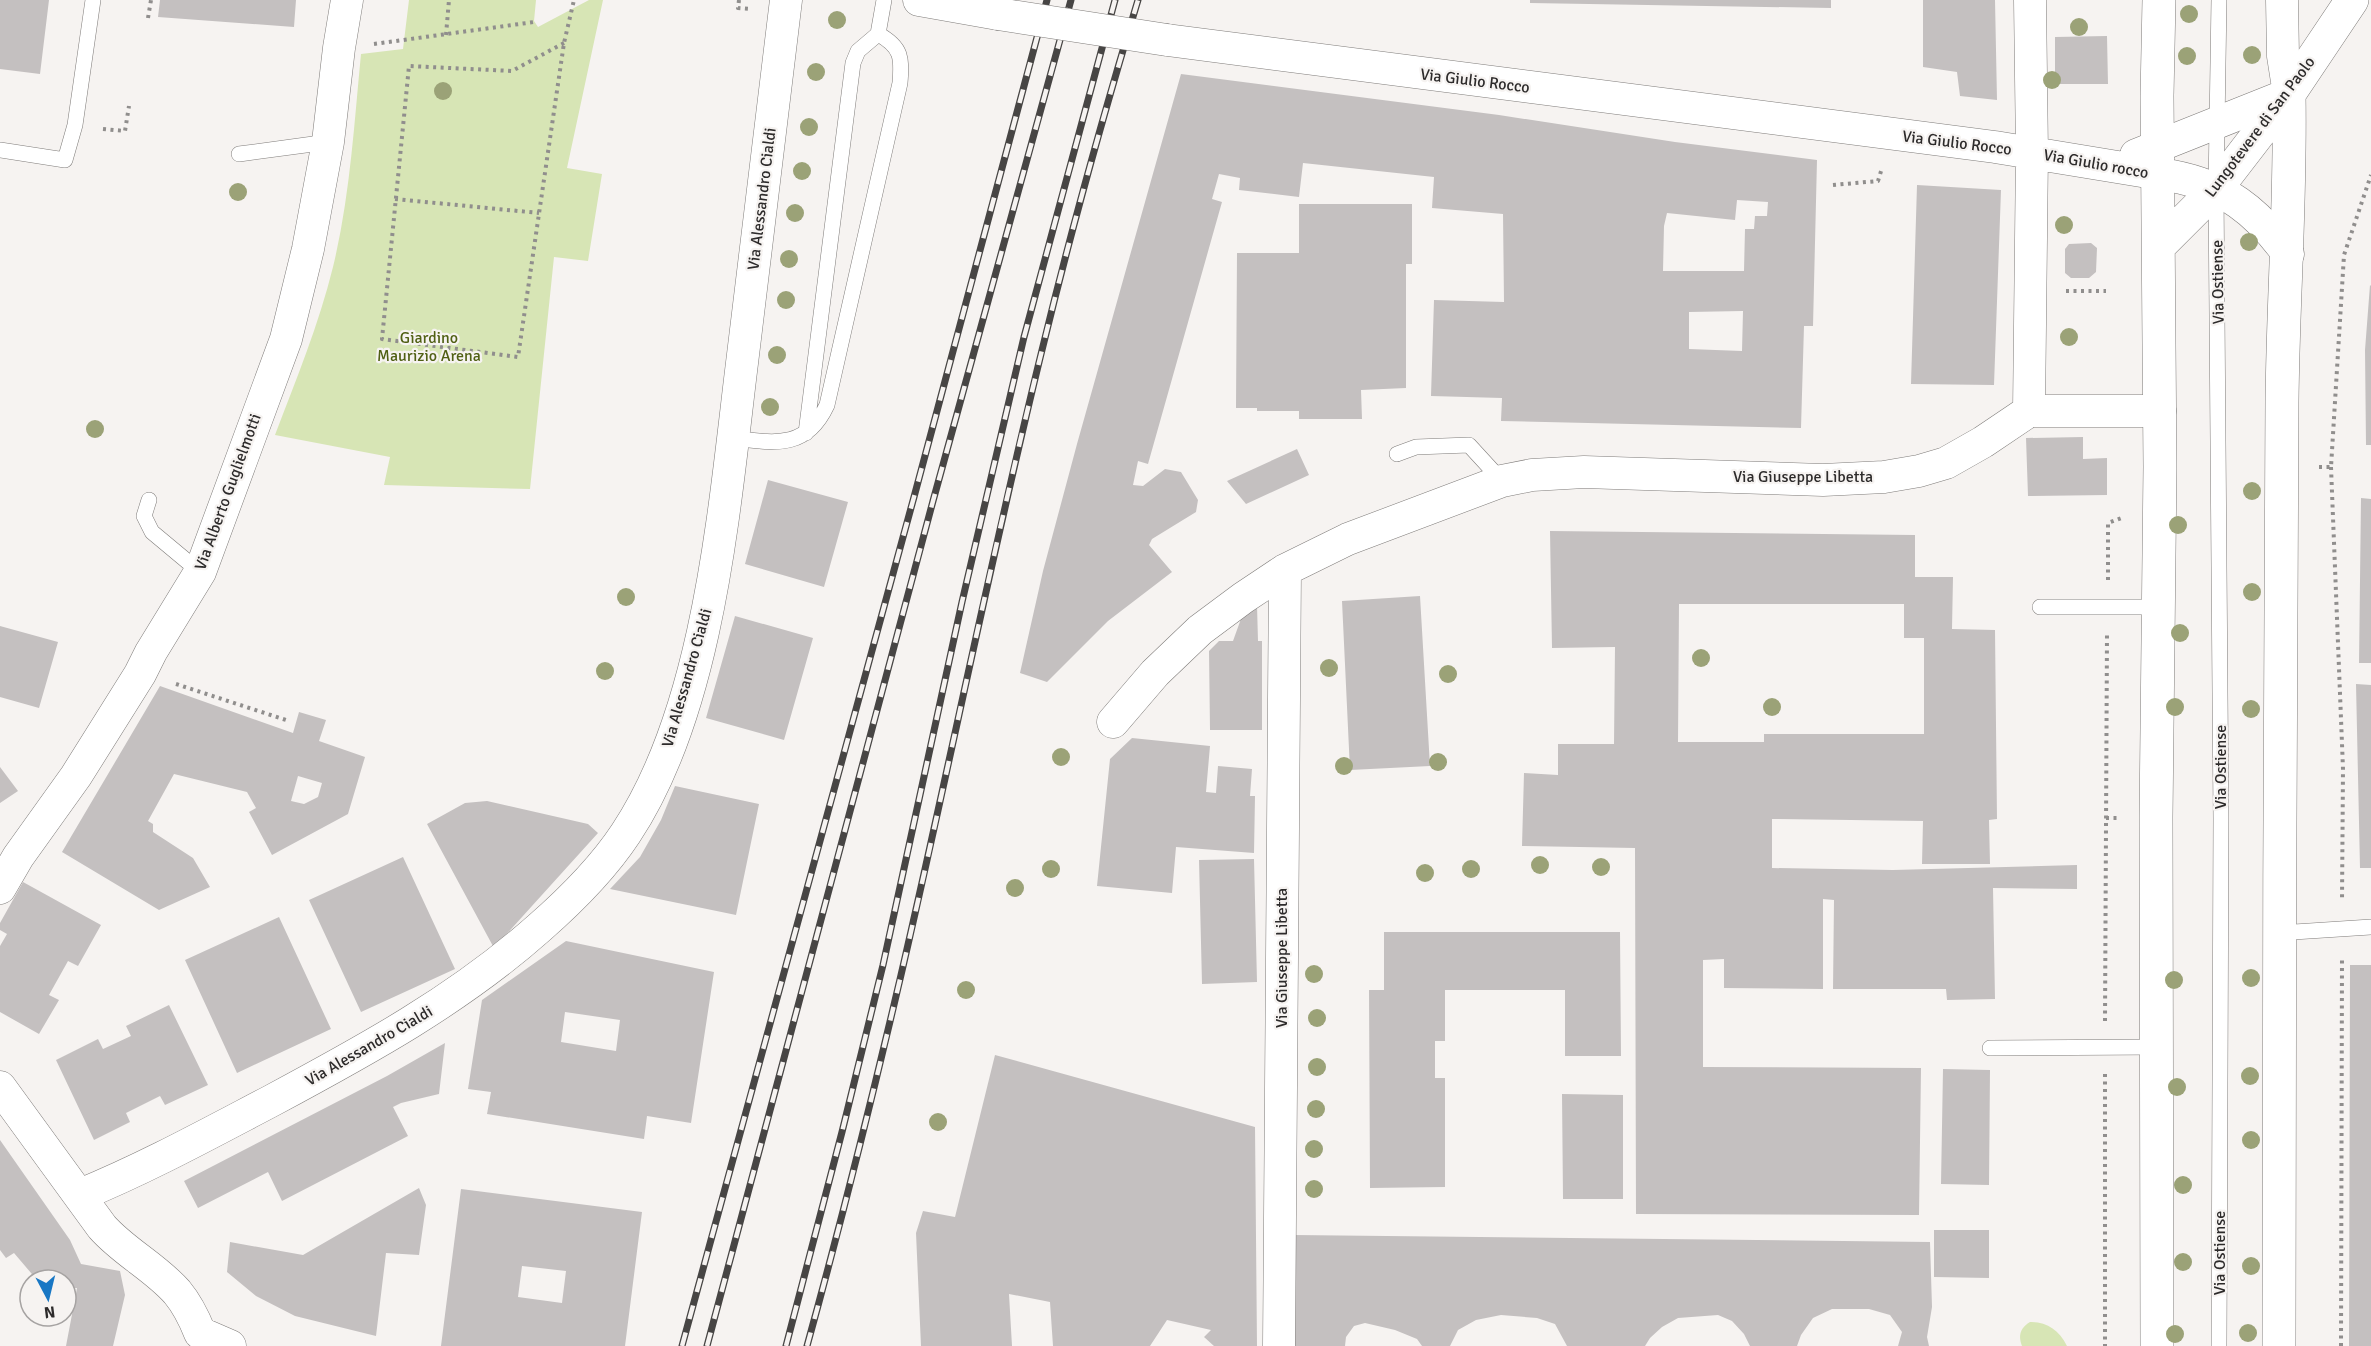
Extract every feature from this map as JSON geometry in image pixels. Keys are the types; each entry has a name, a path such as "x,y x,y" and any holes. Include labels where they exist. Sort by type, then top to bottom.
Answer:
{"main road":[{"path":"2157,1346 2159,0"},
{"name":"Lungotevere di San Paolo","path":"2160,245 2216,189 2289,94 2352,0"},
{"path":"2279,1346 2282,397 2288,254 2289,94"}],"street":[{"name":"Via Alberto Guglielmotti","path":"0,888 18,857 76,776 200,572 286,339 308,249 328,142 347,0"},
{"name":"Via Alessandro Cialdi","path":"80,1195 125,1177 355,1057 467,987 510,954 561,908 606,859 624,836 641,808 677,725 709,598 733,438 786,0"},
{"name":"Via Giulio Rocco","path":"919,0 1167,40 2032,153"},
{"path":"2030,0 2032,153 2029,411 2160,411"},
{"path":"2282,0 2283,56 2289,94 2218,122 2158,160 2190,180 2216,189 2257,216 2288,254"},
{"name":"Via Giulio rocco","path":"2032,153 2107,166 2158,160"},
{"name":"Via Giuseppe Libetta","path":"1113,723 1155,673 1200,630 1285,570 1348,539 1502,481 1532,475 1584,472 1823,480 1905,474 1957,457 2029,411"},
{"name":"Via Giuseppe Libetta","path":"1279,1346 1285,570"},
{"path":"0,1087 102,1227 115,1241 177,1292 190,1311 198,1340 230,1346"}],"lane":[{"path":"0,150 65,160 75,125 93,0"},
{"path":"806,433 853,63 858,51 878,34 884,0"},
{"name":"Via Ostiense","path":"2219,0 2216,189 2221,818 2219,1346"},
{"path":"733,438 783,442 806,433 821,417 831,389 900,83 899,52 891,41 878,34"},
{"path":"239,154 328,142"},
{"path":"1396,454 1416,447 1468,445 1502,481"},
{"path":"148,500 144,516 152,532 200,572"},
{"path":"2040,607 2158,607"},
{"path":"2279,933 2371,927"},
{"path":"1990,1048 2156,1047"}],"path":[{"path":"148,18 151,0"},
{"path":"446,35 449,0"},
{"path":"564,43 512,71 409,66 394,199 382,339 518,357 564,43 574,0"},
{"path":"408,40 534,22"},
{"path":"102,129 125,131 129,106"},
{"path":"2319,467 2331,467 2344,255 2371,175"},
{"path":"394,199 539,213"},
{"path":"174,684 289,721"},
{"path":"2105,1346 2106,818 2121,818"}],"green space":[{"name":"Giardino Maurizio Arena","path":"409,0 536,0 534,21 538,27 589,0 603,0 567,168 602,174 588,261 554,257 530,489 384,485 390,457 275,435 314,331 339,241 354,134 361,54 403,49"},
{"path":"2030,1322 2052,1328 2067,1346 2022,1346 2021,1332"}],"building":[{"path":"0,0 49,0 40,74 0,69"},
{"path":"160,0 296,0 294,27 158,17"},
{"path":"1530,0 1831,0 1831,8 1530,3"},
{"path":"1923,0 1995,0 1997,100 1960,96 1957,72 1923,67"},
{"path":"2107,36 2108,84 2055,84 2055,37"},
{"path":"1181,74 1499,115 1675,142 1817,160 1813,326 1804,326 1801,428 1501,421 1502,398 1431,396 1434,300 1504,302 1503,214 1432,208 1434,177 1303,163 1299,197 1239,190 1240,178 1219,174 1212,199 1222,202 1148,464 1138,461 1133,485 1143,486 1165,469 1181,472 1198,500 1196,512 1152,539 1149,545 1172,572 1108,621 1047,682 1020,673 1043,571","holes":["1737,200 1768,202 1767,216 1755,216 1754,229 1745,229 1744,271 1663,271 1664,226 1667,213 1735,220","1743,311 1742,351 1689,349 1689,312"]},
{"path":"1917,185 2001,190 1994,385 1911,384"},
{"path":"1299,204 1412,204 1412,264 1406,264 1406,388 1361,390 1362,419 1299,419 1299,411 1257,411 1257,408 1236,408 1237,253 1299,253"},
{"path":"2091,243 2097,248 2096,272 2089,278 2071,278 2065,273 2065,249 2069,244"},
{"path":"2370,285 2371,445 2366,445 2365,350"},
{"path":"2083,437 2083,459 2107,458 2107,495 2028,496 2026,438"},
{"path":"1297,449 1309,475 1246,504 1227,481"},
{"path":"768,480 848,502 824,587 745,564"},
{"path":"2361,498 2371,499 2371,663 2359,663"},
{"path":"1550,531 1915,535 1915,577 1953,577 1952,629 1995,630 1997,819 1989,820 1990,864 1922,864 1923,821 1772,819 1772,868 1893,870 2077,865 2077,889 1993,888 1995,999 1947,1000 1946,989 1833,989 1834,900 1823,899 1823,989 1724,988 1724,959 1703,960 1703,1067 1921,1068 1919,1215 1636,1214 1635,848 1522,846 1524,773 1558,775 1558,744 1614,744 1615,647 1552,648","holes":["1679,604 1904,604 1904,638 1924,638 1924,734 1764,734 1764,742 1678,742"]},
{"path":"1420,596 1430,766 1350,770 1342,601"},
{"path":"1257,605 1258,641 1262,641 1262,730 1210,730 1209,651 1219,641 1233,641 1242,616"},
{"path":"735,616 813,638 784,740 706,718"},
{"path":"0,626 58,642 39,708 0,697"},
{"path":"2356,684 2371,685 2371,868 2360,868"},
{"path":"160,686 293,733 299,712 326,720 319,741 365,757 348,814 272,855 249,812 256,808 247,792 174,774 148,821 153,824 153,832 193,858 210,887 159,910 62,852","holes":["298,776 322,783 318,797 304,804 291,801"]},
{"path":"1132,738 1210,746 1206,792 1216,793 1218,766 1252,769 1250,796 1255,796 1254,853 1176,847 1172,893 1097,886 1110,759"},
{"path":"0,767 18,791 0,803"},
{"path":"675,786 759,804 736,915 610,889 640,857 661,820"},
{"path":"487,801 588,824 598,833 494,948 427,824 465,803"},
{"path":"403,857 455,969 361,1012 309,900"},
{"path":"1254,859 1257,982 1202,984 1199,860"},
{"path":"23,882 101,925 78,966 68,961 49,995 59,1000 39,1034 0,1012 0,946 7,934 0,930 0,923"},
{"path":"279,917 331,1029 237,1073 185,960"},
{"path":"1384,932 1620,932 1621,1056 1565,1056 1565,990 1445,990 1445,1041 1435,1041 1435,1078 1445,1078 1445,1187 1370,1188 1369,990 1384,990"},
{"path":"566,941 714,972 691,1123 647,1116 644,1139 487,1114 491,1092 468,1089 482,1000","holes":["565,1012 620,1020 616,1051 561,1042"]},
{"path":"2350,965 2371,965 2371,1346 2349,1346"},
{"path":"169,1005 208,1085 165,1105 160,1096 126,1113 130,1122 94,1140 56,1060 98,1039 103,1049 131,1036 126,1026"},
{"path":"445,1043 439,1094 393,1107 408,1136 282,1201 268,1172 198,1208 184,1181 387,1076"},
{"path":"995,1055 1255,1127 1257,1346 1214,1346 1204,1337 1211,1330 1167,1320 1150,1346 1053,1346 1050,1302 1009,1294 1012,1346 921,1346 916,1233 923,1211 955,1217"},
{"path":"1943,1069 1990,1070 1989,1185 1941,1184"},
{"path":"1562,1094 1623,1095 1623,1199 1563,1199"},
{"path":"0,1140 70,1240 81,1264 120,1271 125,1295 113,1346 66,1346 69,1328 78,1328 78,1268 27,1268 14,1253 6,1258 0,1250"},
{"path":"419,1188 426,1205 419,1255 386,1253 376,1336 295,1316 256,1296 227,1272 230,1242 303,1255"},
{"path":"461,1189 642,1212 625,1346 441,1346","holes":["522,1266 566,1271 562,1303 518,1297"]},
{"path":"1934,1230 1989,1230 1989,1278 1934,1277"},
{"path":"1294,1235 1930,1242 1932,1307 1927,1337 1929,1346 1898,1346 1902,1332 1890,1315 1869,1309 1832,1309 1813,1318 1801,1335 1797,1346 1750,1346 1744,1334 1732,1321 1718,1315 1678,1318 1662,1327 1645,1346 1567,1346 1555,1324 1537,1318 1501,1315 1476,1320 1458,1330 1450,1346 1422,1346 1417,1339 1395,1330 1365,1323 1354,1326 1346,1337 1345,1346 1293,1346"}],"railway":[{"path":"682,1346 1047,0"},
{"path":"707,1346 933,501 1071,0"},
{"path":"786,1346 883,965 962,602 1024,337 1115,0"},
{"path":"807,1346 890,1021 1044,342 1089,170 1138,0"}]}
